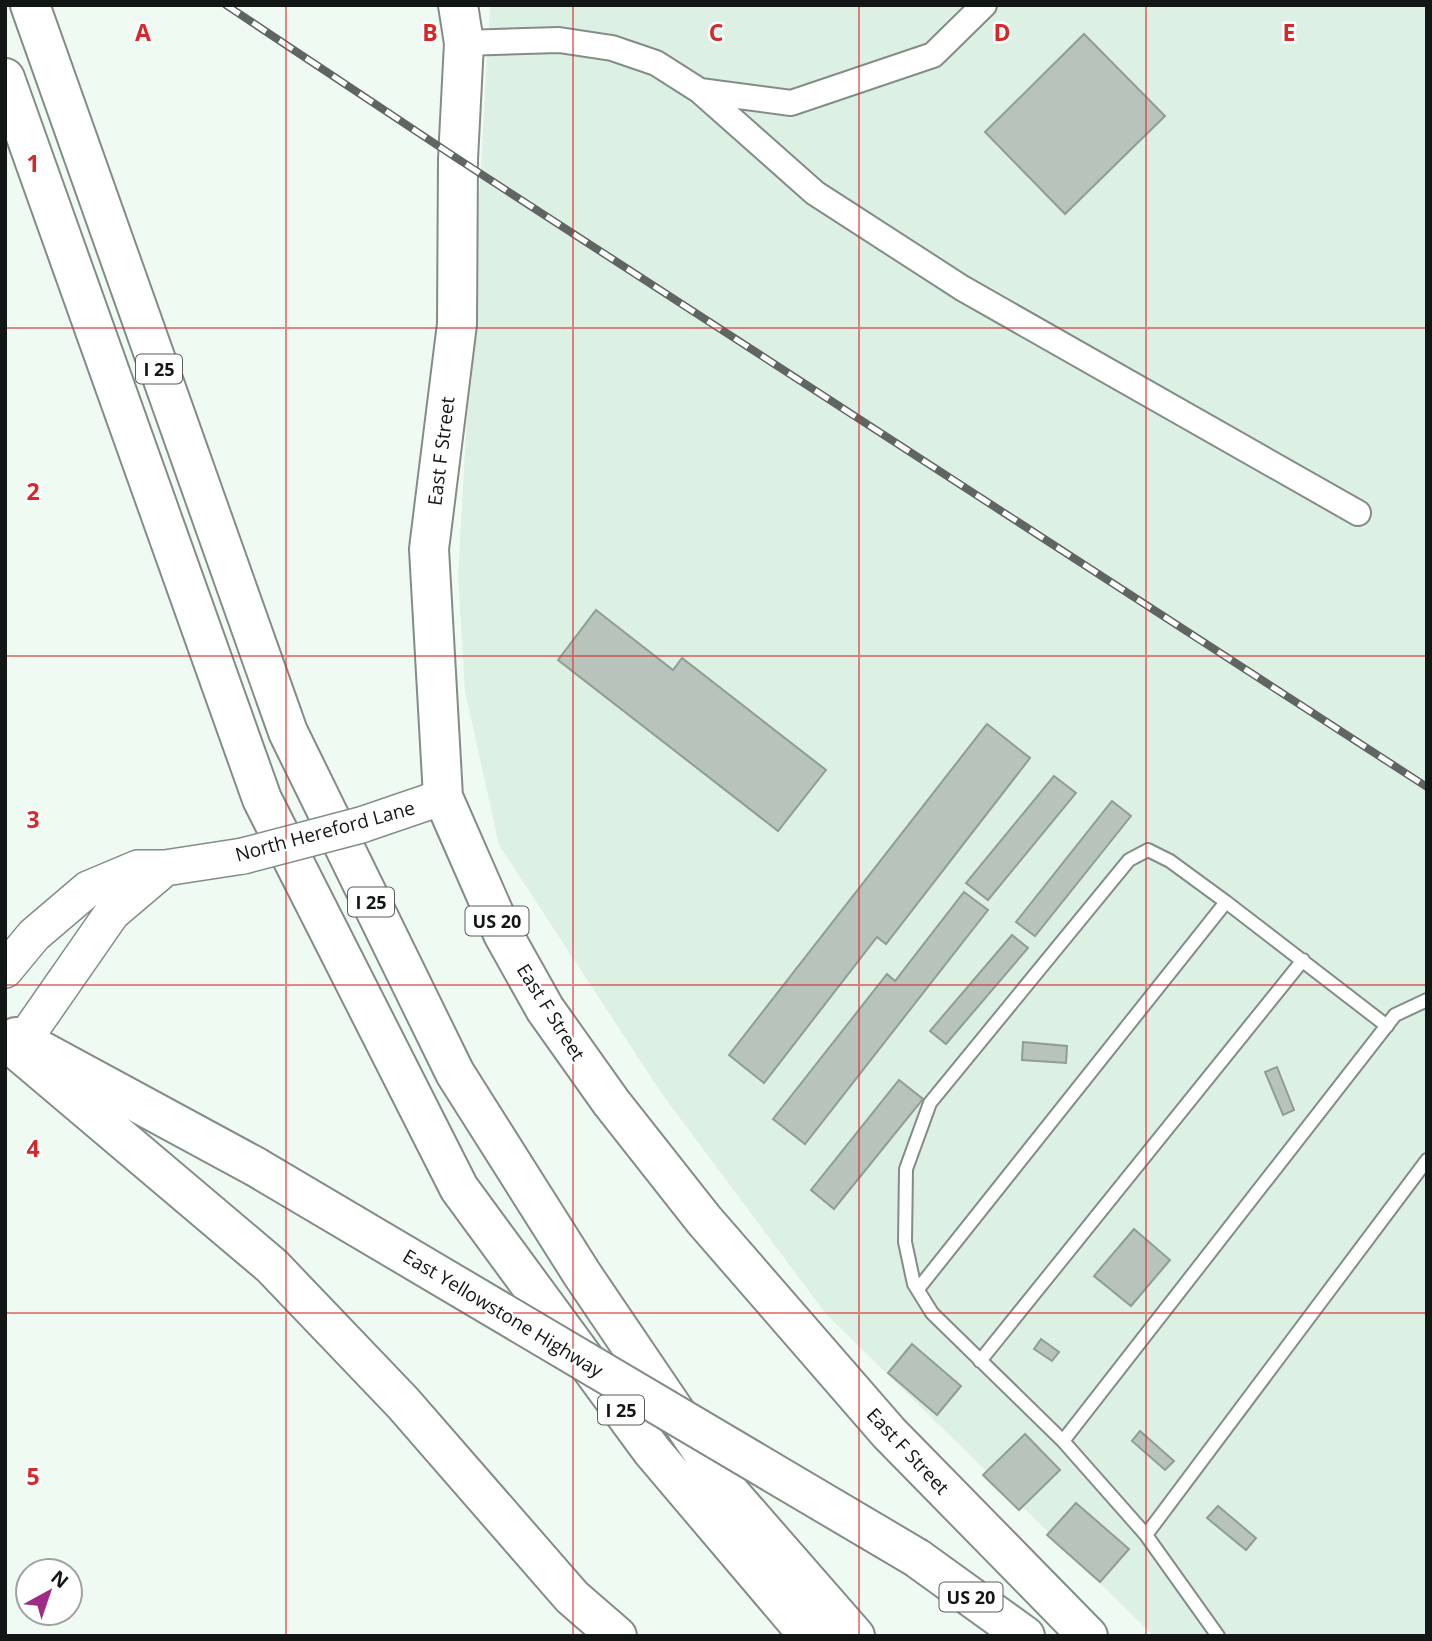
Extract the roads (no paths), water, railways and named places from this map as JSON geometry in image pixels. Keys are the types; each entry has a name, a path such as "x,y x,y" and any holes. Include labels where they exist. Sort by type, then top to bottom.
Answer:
{"main road":[{"name":"I 25","path":"30,5 288,732 455,1073 582,1274 731,1494 855,1636"},
{"name":"East F Street","path":"458,5 464,43 458,159 457,324 429,549 443,797 503,934 545,1009 611,1102 704,1220 889,1433 1088,1636"},
{"name":"I 25","path":"5,78 262,799 459,1188 652,1451 809,1636"},
{"name":"North Hereford Lane","path":"5,970 34,935 88,889 138,868 165,868 243,856 361,825 443,797"},
{"path":"165,868 112,913 11,1037 272,1266 404,1403 572,1598 617,1636"},
{"name":"East Yellowstone Highway","path":"11,1037 256,1167 917,1558 1025,1636"}],"street":[{"path":"700,91 791,103 933,55 984,5"},
{"path":"464,43 559,40 612,48 656,63 700,91 815,193 962,288 1358,513"}],"lane":[{"path":"1218,1636 1146,1535 1063,1441 932,1314 918,1289 905,1242 906,1170 930,1103 1129,860 1148,850 1170,861 1226,902 1387,1026"},
{"path":"918,1289 1226,902"},
{"path":"980,1361 1303,960"},
{"path":"1063,1441 1395,1015 1427,1000"},
{"path":"1146,1535 1427,1160"}],"railway":[{"path":"226,5 458,159 1427,787"}]}
